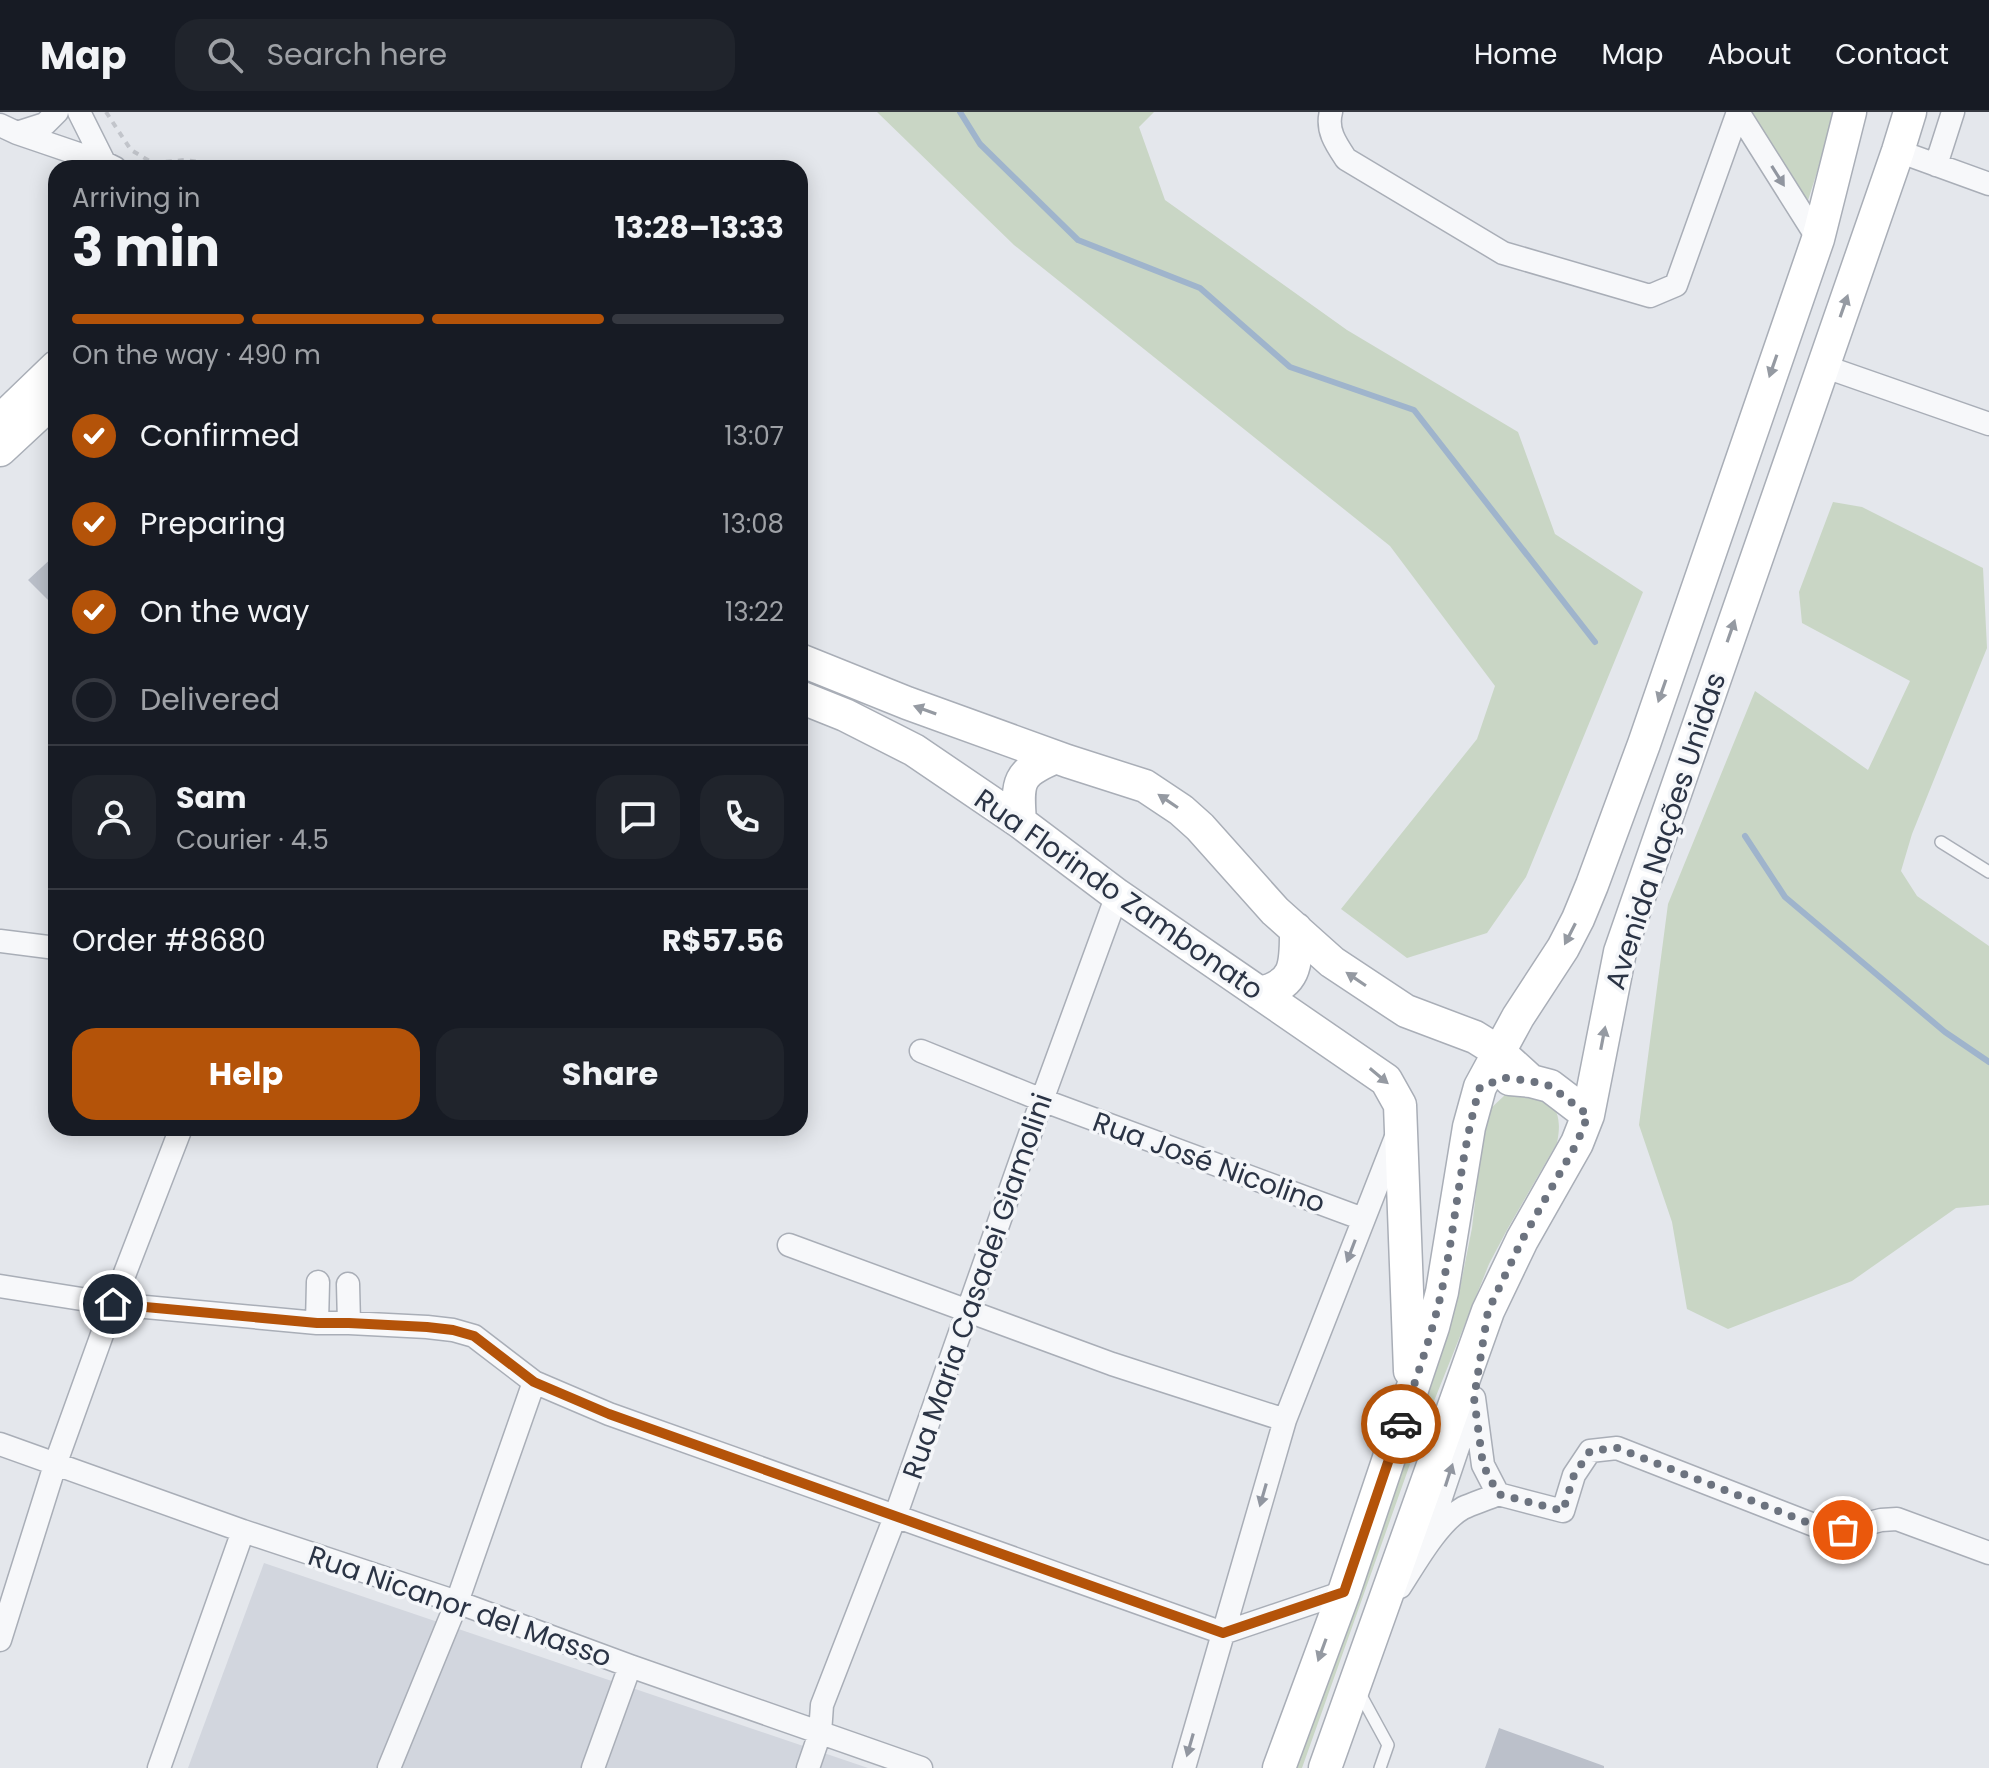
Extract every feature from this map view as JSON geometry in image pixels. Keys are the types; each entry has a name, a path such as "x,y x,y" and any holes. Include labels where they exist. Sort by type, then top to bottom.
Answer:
{"main road":[{"name":"Avenida Nações Unidas","path":"1279,1768 1344,1592 1433,1327 1442,1292 1469,1127 1480,1087 1518,1017 1563,948 1592,885 1644,744 1818,239 1850,112"},
{"name":"Avenida Nações Unidas","path":"1325,1768 1488,1311 1522,1240 1577,1143 1588,1115 1620,952 1910,112"},
{"path":"1818,239 1825,262 1799,347 1806,358 1823,366"},
{"path":"0,421 48,375"},
{"path":"0,450 48,405"},
{"path":"808,663 907,703 1145,786 1200,827 1275,911 1332,962 1406,1011 1475,1037 1499,1052 1531,1081"},
{"name":"Rua Florindo Zambonato","path":"808,700 914,750 1020,822 1117,895 1386,1080 1400,1105 1411,1395"},
{"path":"1020,822 1018,798 1023,778 1034,766 1056,757"},
{"path":"1259,993 1277,987 1289,976 1296,963 1296,929"},
{"path":"1406,1011 1448,1023 1482,1024 1489,1020 1518,1017"},
{"path":"1480,1087 1505,1078 1531,1081 1550,1086 1588,1115"}],"street":[{"path":"8,129 45,124 57,112"},
{"path":"79,112 106,160"},
{"path":"1331,112 1332,138 1346,159 1503,253 1650,296 1676,285 1738,112"},
{"path":"1738,112 1818,239"},
{"path":"1936,165 1953,112"},
{"path":"8,129 93,160"},
{"path":"1898,151 1989,184"},
{"path":"1823,366 1989,424"},
{"name":"Rua Maria Casadei Giamolini","path":"808,1768 820,1733 822,1705 895,1517 1117,895"},
{"path":"0,941 48,947"},
{"name":"Rua José Nicolino","path":"921,1051 1042,1100 1363,1219"},
{"path":"1184,1768 1285,1420 1400,1127"},
{"path":"0,1640 55,1465 178,1136"},
{"path":"789,1245 1112,1364 1285,1420"},
{"path":"317,1323 318,1282"},
{"path":"348,1284 349,1323"},
{"path":"0,1286 113,1304 317,1323 453,1330 474,1336 534,1382 609,1414 1223,1633 1344,1592"},
{"path":"1424,1549 1474,1398 1488,1311"},
{"path":"389,1768 457,1602 534,1382"},
{"path":"1474,1398 1483,1465 1498,1494"},
{"name":"Rua Nicanor del Masso","path":"0,1444 243,1531 457,1602 921,1768"},
{"path":"1372,1633 1424,1549 1461,1509 1498,1494 1563,1511 1574,1475 1590,1451 1617,1448 1819,1527 1843,1530 1897,1519 1989,1553"},
{"path":"159,1768 243,1531"},
{"path":"593,1768 630,1666"}],"lane":[{"path":"1941,842 1989,872"},
{"path":"1355,1683 1388,1745 1380,1768"}],"path":[{"path":"106,112 131,150 148,160"}],"shaded area":[{"path":"264,1563 868,1768 188,1768"}],"green space":[{"path":"877,112 1154,112 1139,127 1165,200 1347,330 1518,432 1555,534 1643,592 1526,877 1487,933 1407,958 1341,909 1477,739 1495,686 1390,546 1014,245"},
{"path":"1748,112 1836,112 1805,210"},
{"path":"1833,502 1862,507 1983,568 1987,648 1912,834 1901,871 1917,896 1989,946 1989,1205 1956,1208 1852,1281 1728,1329 1687,1309 1672,1222 1639,1125 1668,904 1755,691 1868,770 1910,681 1802,623 1799,592"},
{"path":"1519,1090 1540,1096 1553,1106 1559,1121 1557,1143 1489,1264 1420,1436 1302,1768 1295,1768 1446,1340 1472,1228 1482,1139 1489,1110 1506,1094"}],"building":[{"path":"48,561 48,600 28,580"},
{"path":"1499,1728 1604,1766 1604,1768 1485,1768"}],"waterway":[{"path":"960,112 980,144 1078,240 1200,288 1290,367 1414,410 1595,642"},
{"path":"1745,836 1785,897 1945,1032 1989,1062"}],"way so far":[{"path":"1401,1424 1442,1292 1469,1127 1480,1087 1505,1078 1531,1081 1550,1086 1588,1115 1577,1143 1522,1240 1488,1311 1474,1398 1483,1465 1498,1494 1563,1511 1574,1475 1590,1451 1617,1448 1819,1527 1843,1530"}],"route":[{"path":"113,1304 317,1323 453,1330 474,1336 534,1382 609,1414 1223,1633 1344,1592 1401,1424"}]}
